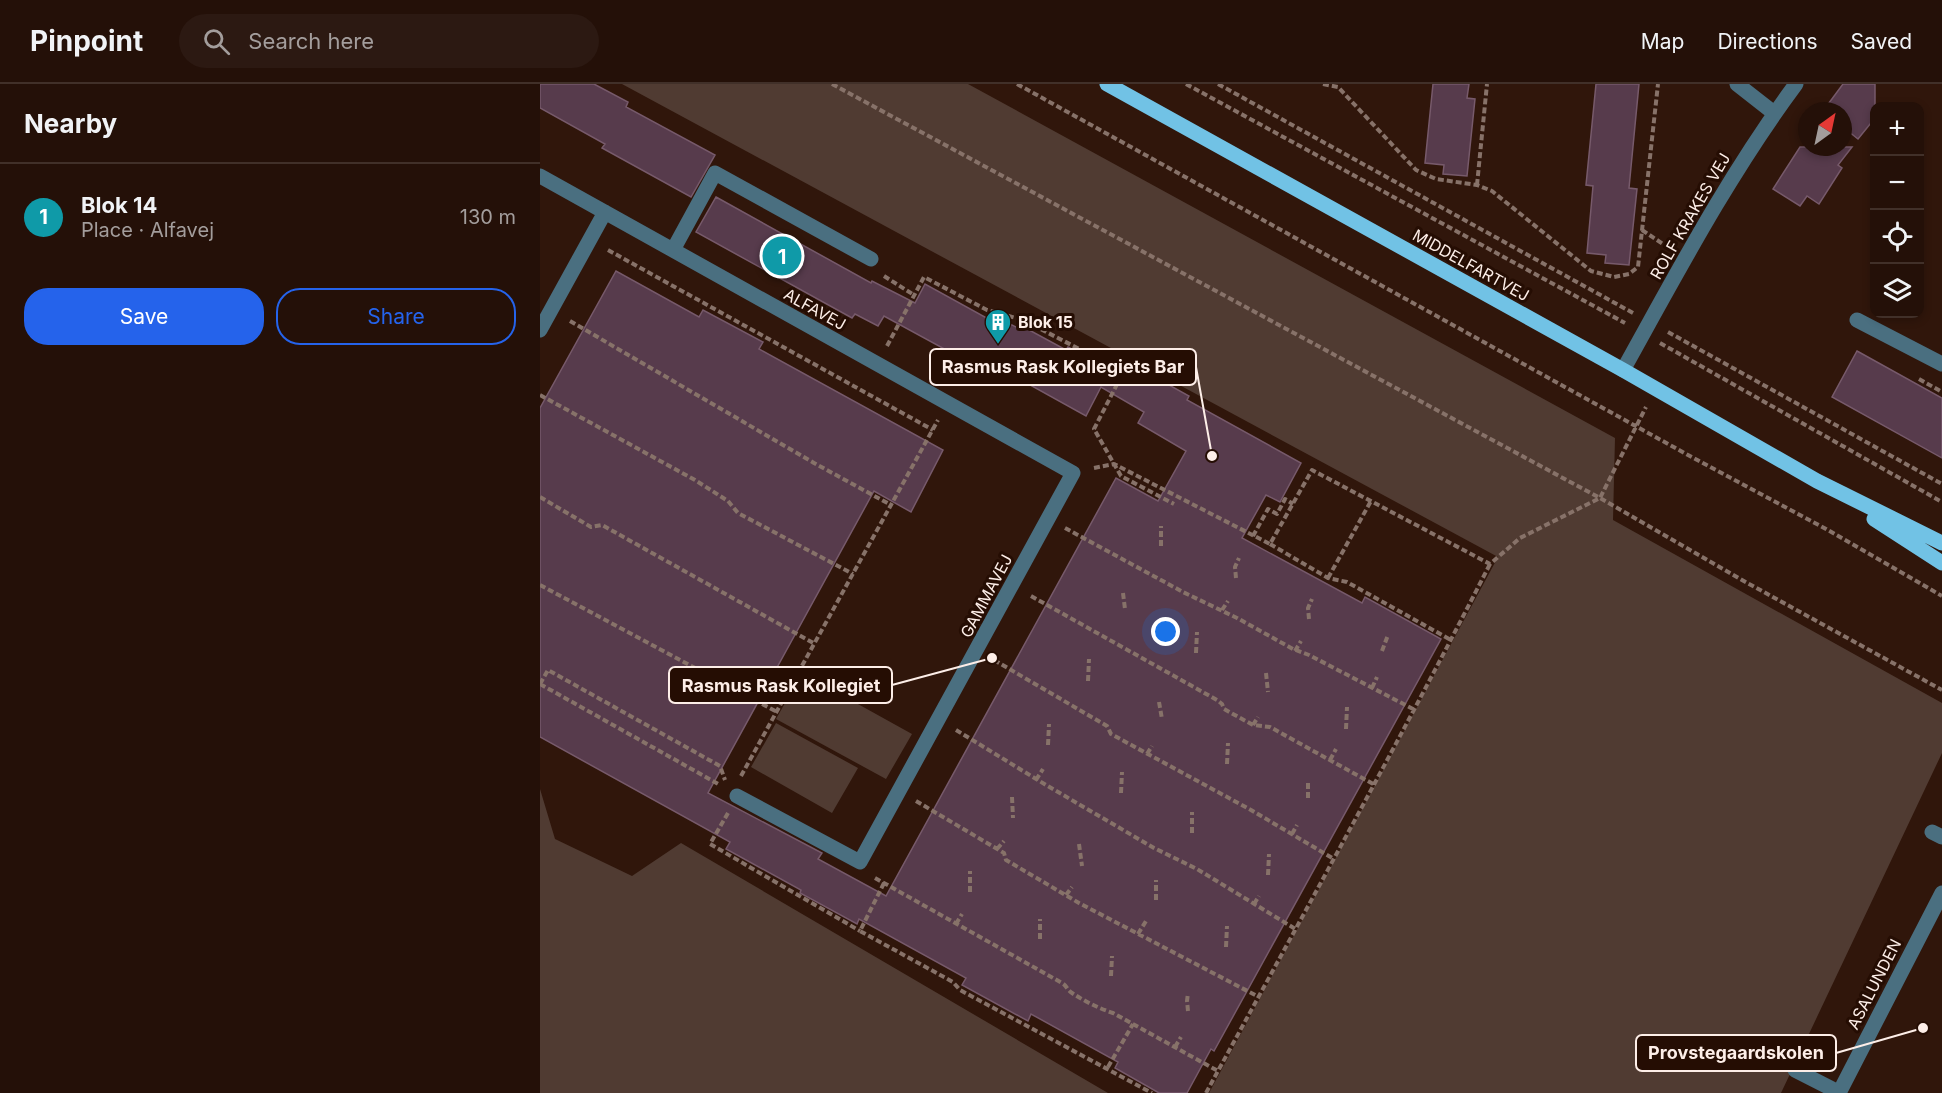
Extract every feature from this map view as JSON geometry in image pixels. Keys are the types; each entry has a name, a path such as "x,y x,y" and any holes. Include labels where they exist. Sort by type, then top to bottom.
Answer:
{"main road":[{"name":"MIDDELFARTVEJ","path":"1107,84 1623,370 1817,481 1942,543"},
{"name":"MIDDELFARTVEJ","path":"1817,481 1942,563"}],"street":[{"path":"1737,84 1774,113"},
{"name":"ROLF KRAKES VEJ","path":"1623,370 1714,206 1774,113 1796,84"},
{"path":"673,250 715,173 871,259"},
{"name":"ALFAVEJ","path":"540,176 1073,472"},
{"path":"540,330 605,212"},
{"path":"1857,320 1942,364"},
{"name":"GAMMAVEJ","path":"737,796 860,862 1073,472"},
{"name":"ASALUNDEN","path":"1839,1093 1942,893"},
{"path":"1795,1070 1839,1093"}],"path":[{"path":"832,84 1600,498 1742,580 1942,690"},
{"path":"1017,84 1635,426 1826,528 1942,596"},
{"path":"1186,84 1942,484"},
{"path":"1218,84 1647,328 1942,502"},
{"path":"1323,84 1338,87 1416,170 1436,179 1477,184 1492,191 1591,271 1614,277 1629,274 1638,267 1658,84"},
{"path":"1477,184 1487,84"},
{"path":"1642,230 1685,259"},
{"path":"590,240 698,302 933,430"},
{"path":"877,364 924,277 987,310 1023,320 1091,356 1095,350 1126,366 1095,429 1121,476 1174,504"},
{"path":"551,310 814,463 891,505"},
{"path":"1206,1093 1257,996 1297,930 1375,785 1490,564 1520,538 1600,498 1635,426 1656,390"},
{"path":"540,395 695,480 729,501 738,513 853,574"},
{"path":"948,403 853,574 841,600 814,644 809,659 741,777 740,791 710,844 953,982 960,990 1152,1093"},
{"path":"1073,472 1114,464 1270,544 1328,578 1347,582 1451,640"},
{"path":"1270,544 1312,471 1490,564"},
{"path":"909,472 915,476"},
{"path":"540,497 591,527 602,525 814,644"},
{"path":"1254,536 1268,509 1277,514 1285,499 1293,504"},
{"path":"1328,578 1371,501"},
{"path":"1048,519 1150,570 1183,592 1222,610 1296,651 1309,655 1415,710"},
{"path":"1161,526 1161,546"},
{"path":"874,536 880,539"},
{"path":"1236,578 1235,567 1239,558"},
{"path":"540,585 777,712"},
{"path":"1011,585 1217,700 1224,709 1253,725 1270,727 1375,785"},
{"path":"1123,593 1125,609"},
{"path":"1309,619 1308,608 1311,599"},
{"path":"1222,610 1228,600"},
{"path":"1196,653 1197,632"},
{"path":"1109,640 1112,634"},
{"path":"1382,651 1388,635"},
{"path":"1296,651 1301,641"},
{"path":"977,650 1107,726 1111,734 1334,858"},
{"path":"1088,681 1089,660"},
{"path":"548,670 720,766 727,790 540,684 548,670"},
{"path":"1266,673 1268,692"},
{"path":"1183,681 1186,674"},
{"path":"1372,688 1377,677"},
{"path":"1075,707 1078,701"},
{"path":"1159,702 1162,719"},
{"path":"1346,729 1347,707"},
{"path":"1253,725 1258,717"},
{"path":"939,720 1036,780 1177,861 1197,869 1297,930"},
{"path":"1048,745 1049,724"},
{"path":"1227,764 1228,743"},
{"path":"1147,754 1152,746"},
{"path":"1330,760 1336,749"},
{"path":"1036,780 1043,769"},
{"path":"1121,793 1122,772"},
{"path":"1308,783 1308,801"},
{"path":"1213,791 1217,785"},
{"path":"899,791 1004,853 1006,860 1066,895 1257,996"},
{"path":"1012,797 1013,818"},
{"path":"1192,813 1192,834"},
{"path":"1107,821 1111,814"},
{"path":"1292,834 1297,825"},
{"path":"997,849 1004,841"},
{"path":"1078,844 1082,866"},
{"path":"1177,861 1182,854"},
{"path":"1268,875 1269,854"},
{"path":"970,871 970,892"},
{"path":"870,875 1029,962 1062,983 1068,991 1098,1007 1113,1012 1218,1071"},
{"path":"1156,880 1156,900"},
{"path":"860,931 884,883"},
{"path":"1066,895 1072,887"},
{"path":"1254,904 1259,896"},
{"path":"956,924 962,914"},
{"path":"1040,919 1040,939"},
{"path":"1138,934 1146,921"},
{"path":"1226,947 1227,926"},
{"path":"1111,976 1112,956"},
{"path":"1213,974 1217,967"},
{"path":"1188,993 1186,1001 1188,1011"},
{"path":"1098,1007 1102,1001"},
{"path":"1108,1068 1133,1024"},
{"path":"1175,1047 1181,1037"}],"shaded area":[{"path":"622,84 968,84 1615,438 1613,520 1942,703 1942,753 1781,1093 1209,1093 1498,557"},
{"path":"802,673 912,734 886,779 776,719"},
{"path":"776,723 858,768 832,813 751,767"},
{"path":"540,789 555,839 632,876 681,843 1108,1093 540,1093"}],"building":[{"path":"540,84 594,84 628,102 626,107 715,155 691,197 602,148 605,144 540,108"},
{"path":"1433,84 1469,84 1467,98 1475,99 1467,176 1443,174 1444,165 1425,163"},
{"path":"1596,84 1639,84 1629,188 1637,189 1629,265 1605,263 1606,255 1587,253 1593,186 1586,185"},
{"path":"1843,84 1875,84 1875,102 1870,102 1870,124 1858,139 1852,134 1852,102 1830,102"},
{"path":"1798,150 1798,156 1845,156 1838,165 1842,168 1819,204 1807,196 1800,206 1773,189"},
{"path":"716,197 871,283 872,281 915,303 925,284 1001,326 1004,321 1018,328 1020,325 1066,350 1068,347 1128,378 1135,366 1189,396 1187,400 1301,463 1280,502 1266,495 1242,538 1362,603 1365,597 1441,639 1214,1051 1211,1049 1187,1093 1159,1093 1115,1068 1118,1062 1031,1014 1028,1021 962,985 966,978 859,919 857,924 800,893 801,890 726,849 730,842 540,737 540,408 616,271 699,317 703,310 763,342 759,349 943,450 911,512 874,491 708,793 822,853 818,859 886,896 1116,478 1158,501 1186,451 1138,423 1144,412 1101,387 1086,416 996,366 992,375 884,316 878,326 855,314 852,318 696,232"},
{"path":"1857,351 1942,398 1942,458 1832,397"}],"place":[{"name":"Blok 14","path":"782,256"},
{"name":"Blok 15","path":"998,345"},
{"name":"Rasmus Rask Kollegiets Bar","path":"1212,456"},
{"name":"Rasmus Rask Kollegiet","path":"992,658"},
{"name":"Provstegaardskolen","path":"1923,1028"}]}
